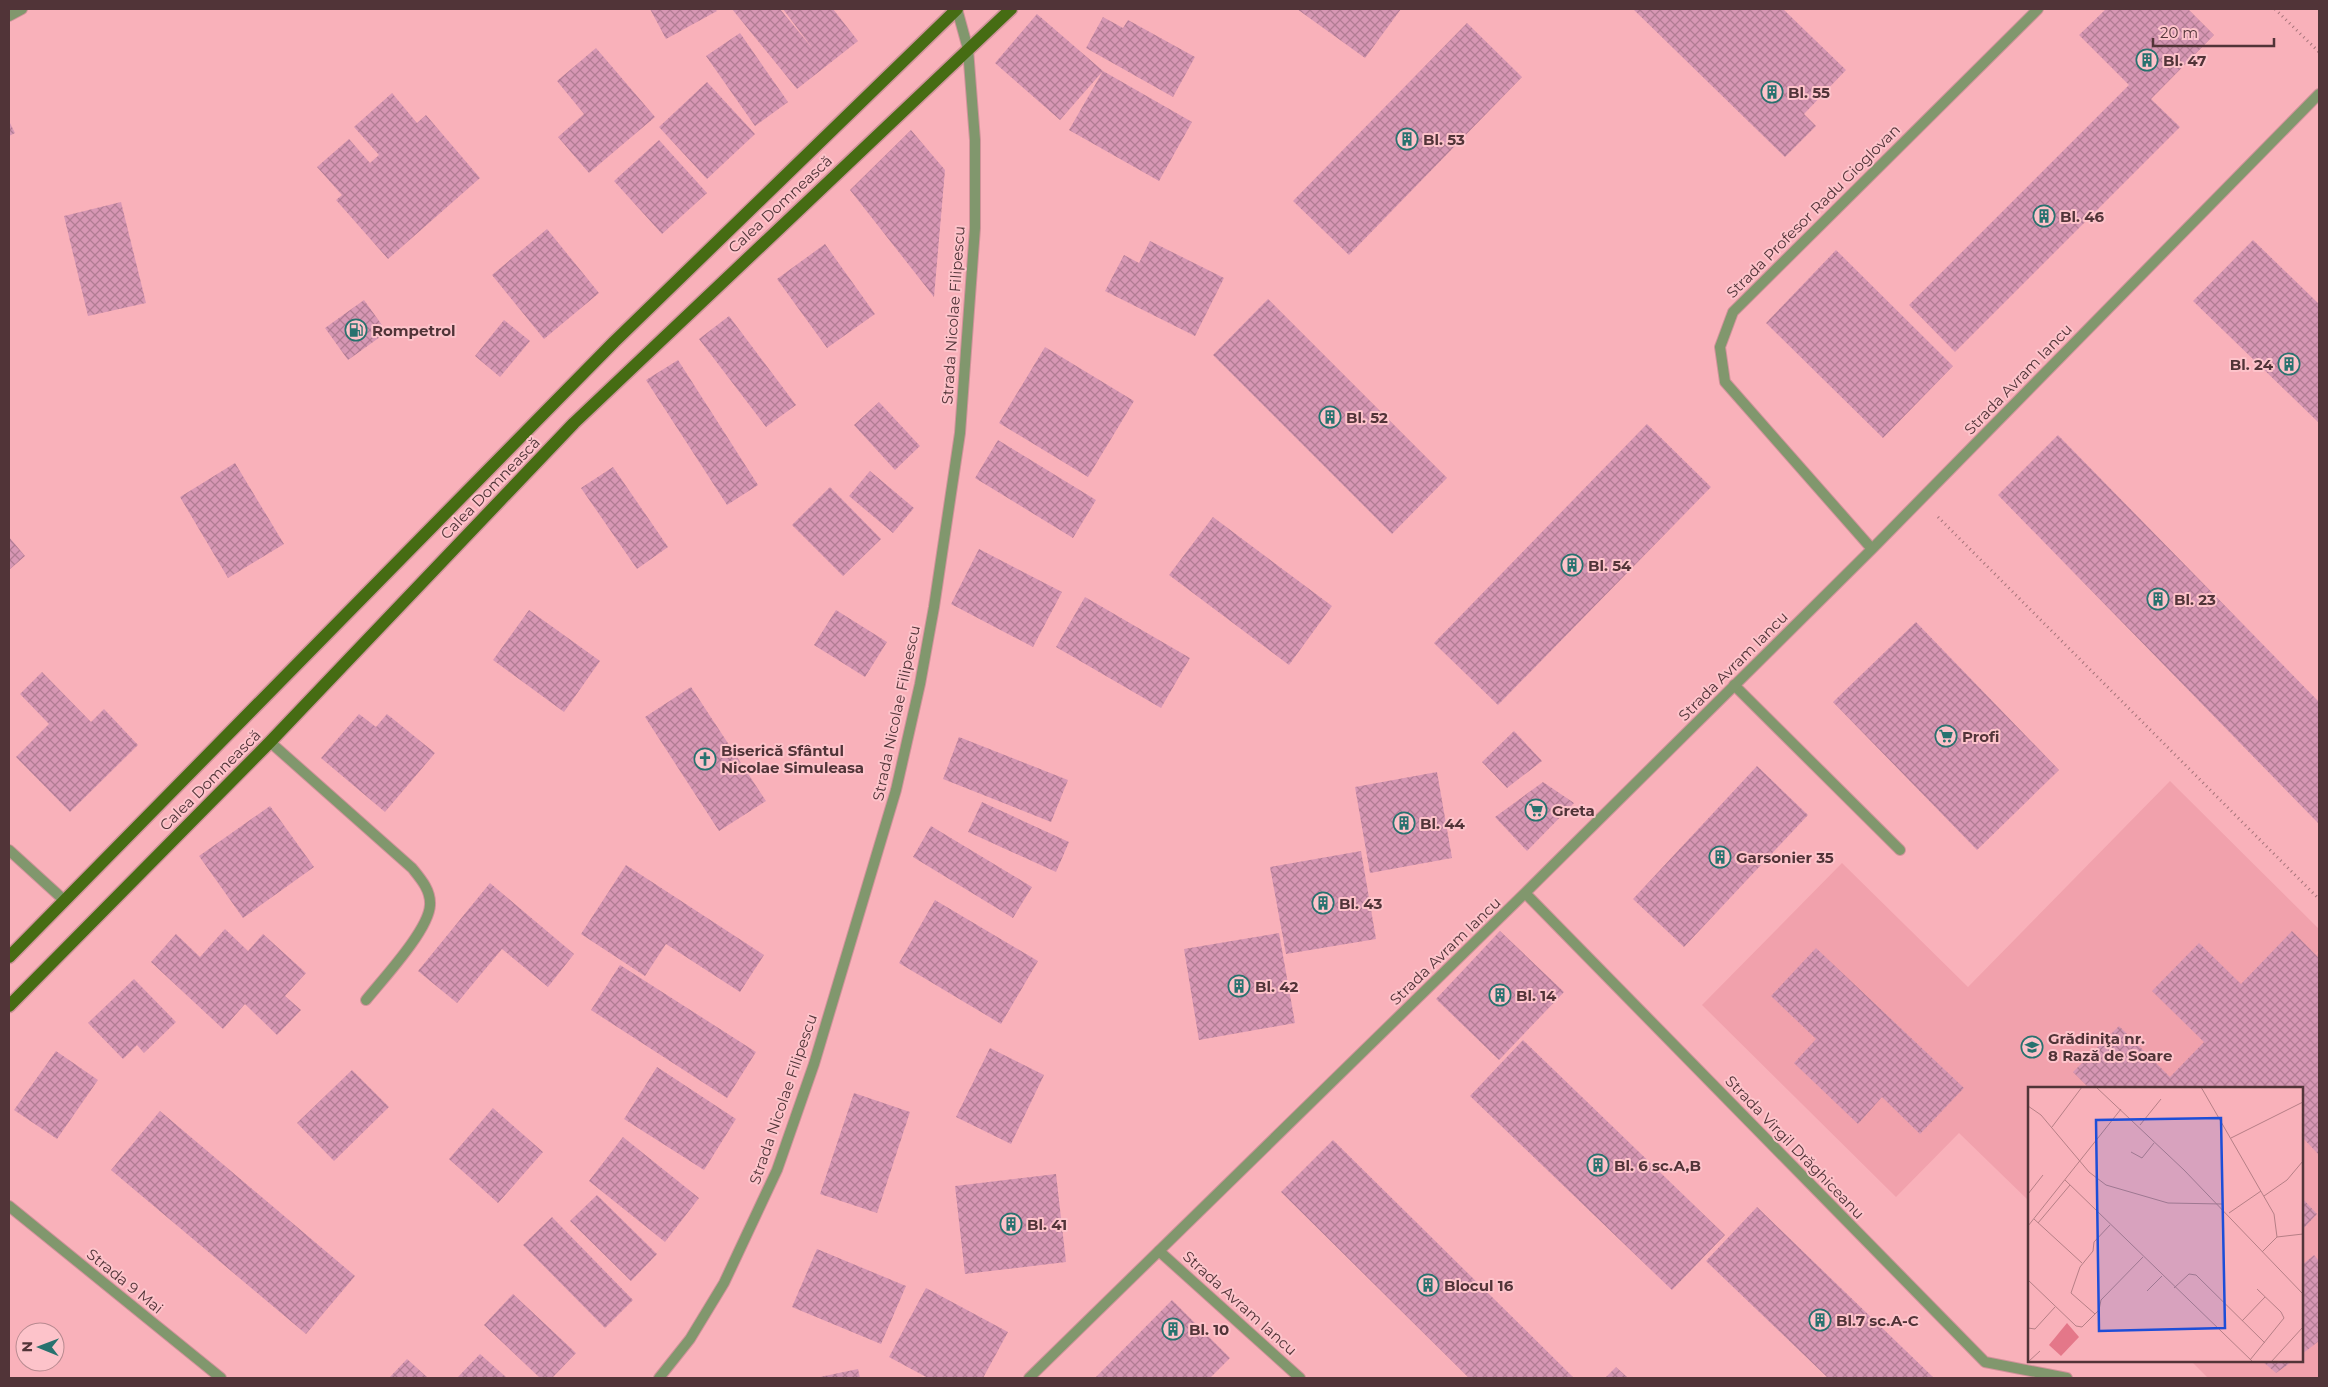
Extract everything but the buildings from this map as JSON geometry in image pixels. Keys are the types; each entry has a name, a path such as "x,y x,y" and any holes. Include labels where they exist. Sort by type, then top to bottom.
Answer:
{"main road":[{"name":"Calea Domnească","path":"9,957 614,342 675,285 957,9"},
{"name":"Calea Domnească","path":"9,1006 270,742 574,423 1011,9"}],"street":[{"path":"9,16 22,9"},
{"name":"Strada Nicolae Filipescu","path":"659,1378 690,1339 724,1284 777,1170 814,1064 898,780 920,684 934,607 960,433 975,228 975,140 968,49 957,9"},
{"name":"Strada Profesor Radu Gioglovan","path":"1872,549 1725,382 1720,347 1733,312 2038,9"},
{"name":"Strada Avram Iancu","path":"1029,1378 1525,893 1872,549 2319,94"},
{"path":"1734,685 1900,850"},
{"path":"270,742 412,868 426,885 430,905 423,926 366,1000"},
{"path":"9,850 65,900"},
{"name":"Strada Virgil Drăghiceanu","path":"1525,893 1985,1362 2067,1378"},
{"name":"Strada 9 Mai","path":"9,1206 221,1378"},
{"name":"Strada Avram Iancu","path":"1159,1251 1300,1378"}],"path":[{"path":"2275,9 2319,52"},
{"path":"1920,500 2319,899"}],"shaded area":[{"name":"Grădiniţa nr. 8 Rază de Soare","path":"2170,781 2319,929 2319,1378 2208,1378 2192,1362 2303,1362 2303,1087 2028,1087 2028,1200 1959,1133 1896,1197 1702,1005 1842,863 1968,987"}],"place":[{"name":"Bl. 47","path":"2147,60"},
{"name":"Bl. 55","path":"1772,92"},
{"name":"Bl. 53","path":"1407,139"},
{"name":"Bl. 46","path":"2044,216"},
{"name":"Rompetrol","path":"356,330"},
{"name":"Bl. 24","path":"2289,364"},
{"name":"Bl. 52","path":"1330,417"},
{"name":"Bl. 54","path":"1572,565"},
{"name":"Bl. 23","path":"2158,599"},
{"name":"Profi","path":"1946,736"},
{"name":"Biserică Sfântul Nicolae Simuleasa","path":"705,759"},
{"name":"Greta","path":"1536,810"},
{"name":"Bl. 44","path":"1404,823"},
{"name":"Garsonier 35","path":"1720,857"},
{"name":"Bl. 43","path":"1323,903"},
{"name":"Bl. 42","path":"1239,986"},
{"name":"Bl. 14","path":"1500,995"},
{"name":"Grădiniţa nr. 8 Rază de Soare","path":"2032,1047"},
{"name":"Bl. 6 sc.A,B","path":"1598,1165"},
{"name":"Bl. 41","path":"1011,1224"},
{"name":"Blocul 16","path":"1428,1285"},
{"name":"Bl.7 sc.A-C","path":"1820,1320"},
{"name":"Bl. 10","path":"1173,1329"}]}
